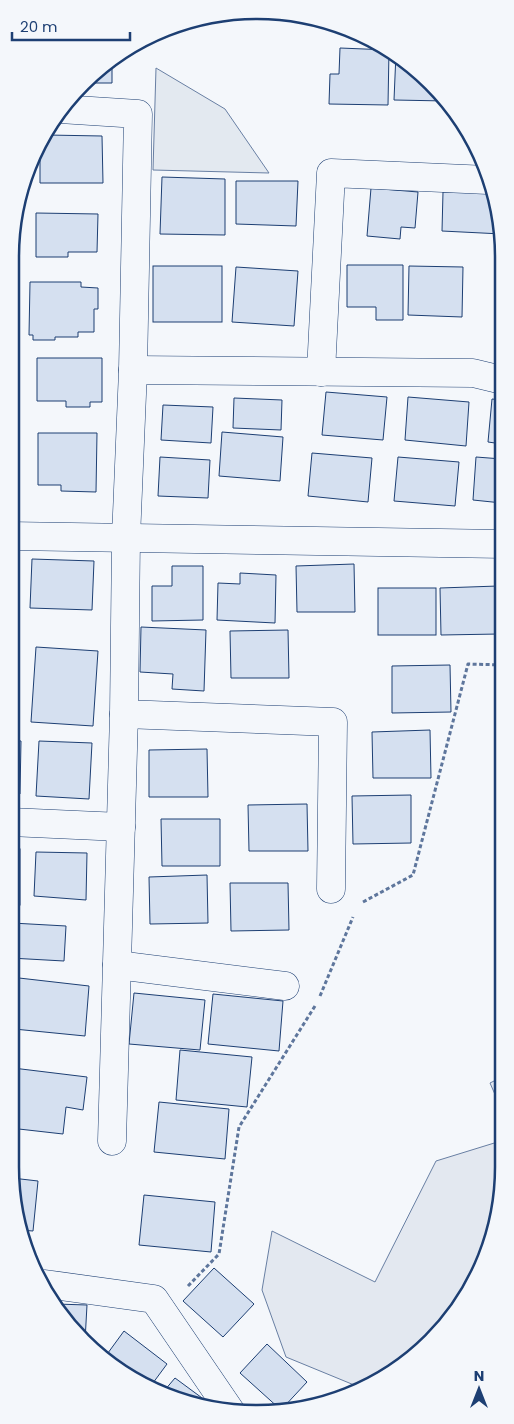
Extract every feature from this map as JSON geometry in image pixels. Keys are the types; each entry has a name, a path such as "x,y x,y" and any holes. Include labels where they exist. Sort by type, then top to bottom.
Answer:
{"street":[{"path":"70,110 138,114 112,1140"},
{"path":"321,372 331,173 483,180"},
{"path":"133,370 473,373 495,378"},
{"path":"19,536 495,544"},
{"path":"124,714 333,722 330,888"},
{"path":"19,822 121,827"},
{"path":"117,965 285,986"},
{"path":"50,1285 154,1299 225,1403"}],"path":[{"path":"359,904 413,875 468,664 495,665"},
{"path":"163,1312 219,1254 239,1127 317,1003 355,913"}],"shaded area":[{"path":"156,68 225,109 269,173 153,170"},
{"path":"495,1080 495,1094 490,1083"},
{"path":"495,1143 495,1183 491,1213 483,1244 471,1272 446,1312 402,1356 353,1385 286,1357 262,1290 272,1231 375,1282 436,1161"}],"building":[{"path":"340,48 373,49 389,59 388,105 329,104 330,74 339,74"},
{"path":"396,64 414,78 437,101 394,100"},
{"path":"112,68 112,83 95,83"},
{"path":"53,135 102,136 103,183 40,183 40,159"},
{"path":"162,177 225,179 225,235 160,234"},
{"path":"236,181 298,181 296,226 236,224"},
{"path":"371,188 418,192 415,228 401,227 400,239 367,236"},
{"path":"443,192 486,193 494,234 442,231"},
{"path":"36,213 98,214 97,252 68,252 68,257 36,257"},
{"path":"347,265 403,265 403,320 376,320 376,307 347,307"},
{"path":"153,266 222,266 222,322 153,322"},
{"path":"409,266 463,267 462,317 408,315"},
{"path":"236,267 298,271 294,326 232,322"},
{"path":"30,282 81,282 81,287 98,288 98,309 94,309 94,332 78,332 78,337 55,337 55,340 33,340 33,335 29,335"},
{"path":"37,358 102,358 102,402 90,402 90,407 66,407 66,401 37,401"},
{"path":"326,392 387,397 383,440 322,435"},
{"path":"408,397 469,402 466,446 405,440"},
{"path":"234,398 282,400 281,430 233,428"},
{"path":"492,399 495,399 495,443 488,442"},
{"path":"163,405 213,407 211,443 161,440"},
{"path":"222,432 283,437 280,481 219,476"},
{"path":"38,433 97,433 96,492 61,491 61,485 38,485"},
{"path":"312,453 372,458 368,502 308,496"},
{"path":"160,457 210,460 208,498 158,496"},
{"path":"398,457 459,462 455,506 394,501"},
{"path":"476,457 495,458 495,502 473,500"},
{"path":"32,559 94,561 92,610 30,608"},
{"path":"354,564 355,612 297,612 296,566"},
{"path":"172,566 203,566 203,620 152,621 152,586 172,586"},
{"path":"240,573 276,575 275,623 217,620 218,583 240,584"},
{"path":"495,586 495,634 441,635 440,588"},
{"path":"378,588 436,588 436,635 378,635"},
{"path":"141,627 206,630 204,691 172,689 173,674 140,672"},
{"path":"288,630 289,678 231,678 230,631"},
{"path":"36,647 98,651 93,726 31,722"},
{"path":"450,665 451,712 392,713 392,666"},
{"path":"430,730 431,778 373,778 372,732"},
{"path":"19,741 21,741 19,794"},
{"path":"39,741 92,743 89,799 36,796"},
{"path":"207,749 208,797 149,797 149,750"},
{"path":"411,795 411,843 353,844 352,796"},
{"path":"307,804 308,851 249,851 248,805"},
{"path":"161,819 220,819 220,866 162,866"},
{"path":"19,849 20,849 19,905"},
{"path":"36,852 87,853 86,900 34,896"},
{"path":"207,875 208,923 150,924 149,877"},
{"path":"230,883 288,883 289,930 231,931"},
{"path":"19,923 66,926 64,961 19,958"},
{"path":"19,978 89,986 85,1036 19,1029"},
{"path":"134,993 205,1000 200,1050 129,1044"},
{"path":"213,994 283,1001 279,1051 208,1044"},
{"path":"180,1050 252,1057 247,1107 176,1100"},
{"path":"19,1069 87,1077 83,1110 66,1107 63,1134 19,1129"},
{"path":"159,1102 229,1109 225,1159 154,1152"},
{"path":"19,1179 38,1181 33,1231 27,1231 23,1213"},
{"path":"144,1195 215,1202 211,1252 139,1245"},
{"path":"214,1268 254,1304 223,1337 183,1301"},
{"path":"63,1304 87,1305 86,1332"},
{"path":"124,1331 167,1364 154,1382 108,1353"},
{"path":"267,1344 307,1382 287,1403 275,1405 240,1373"},
{"path":"175,1378 204,1399 180,1393 167,1387"}]}
